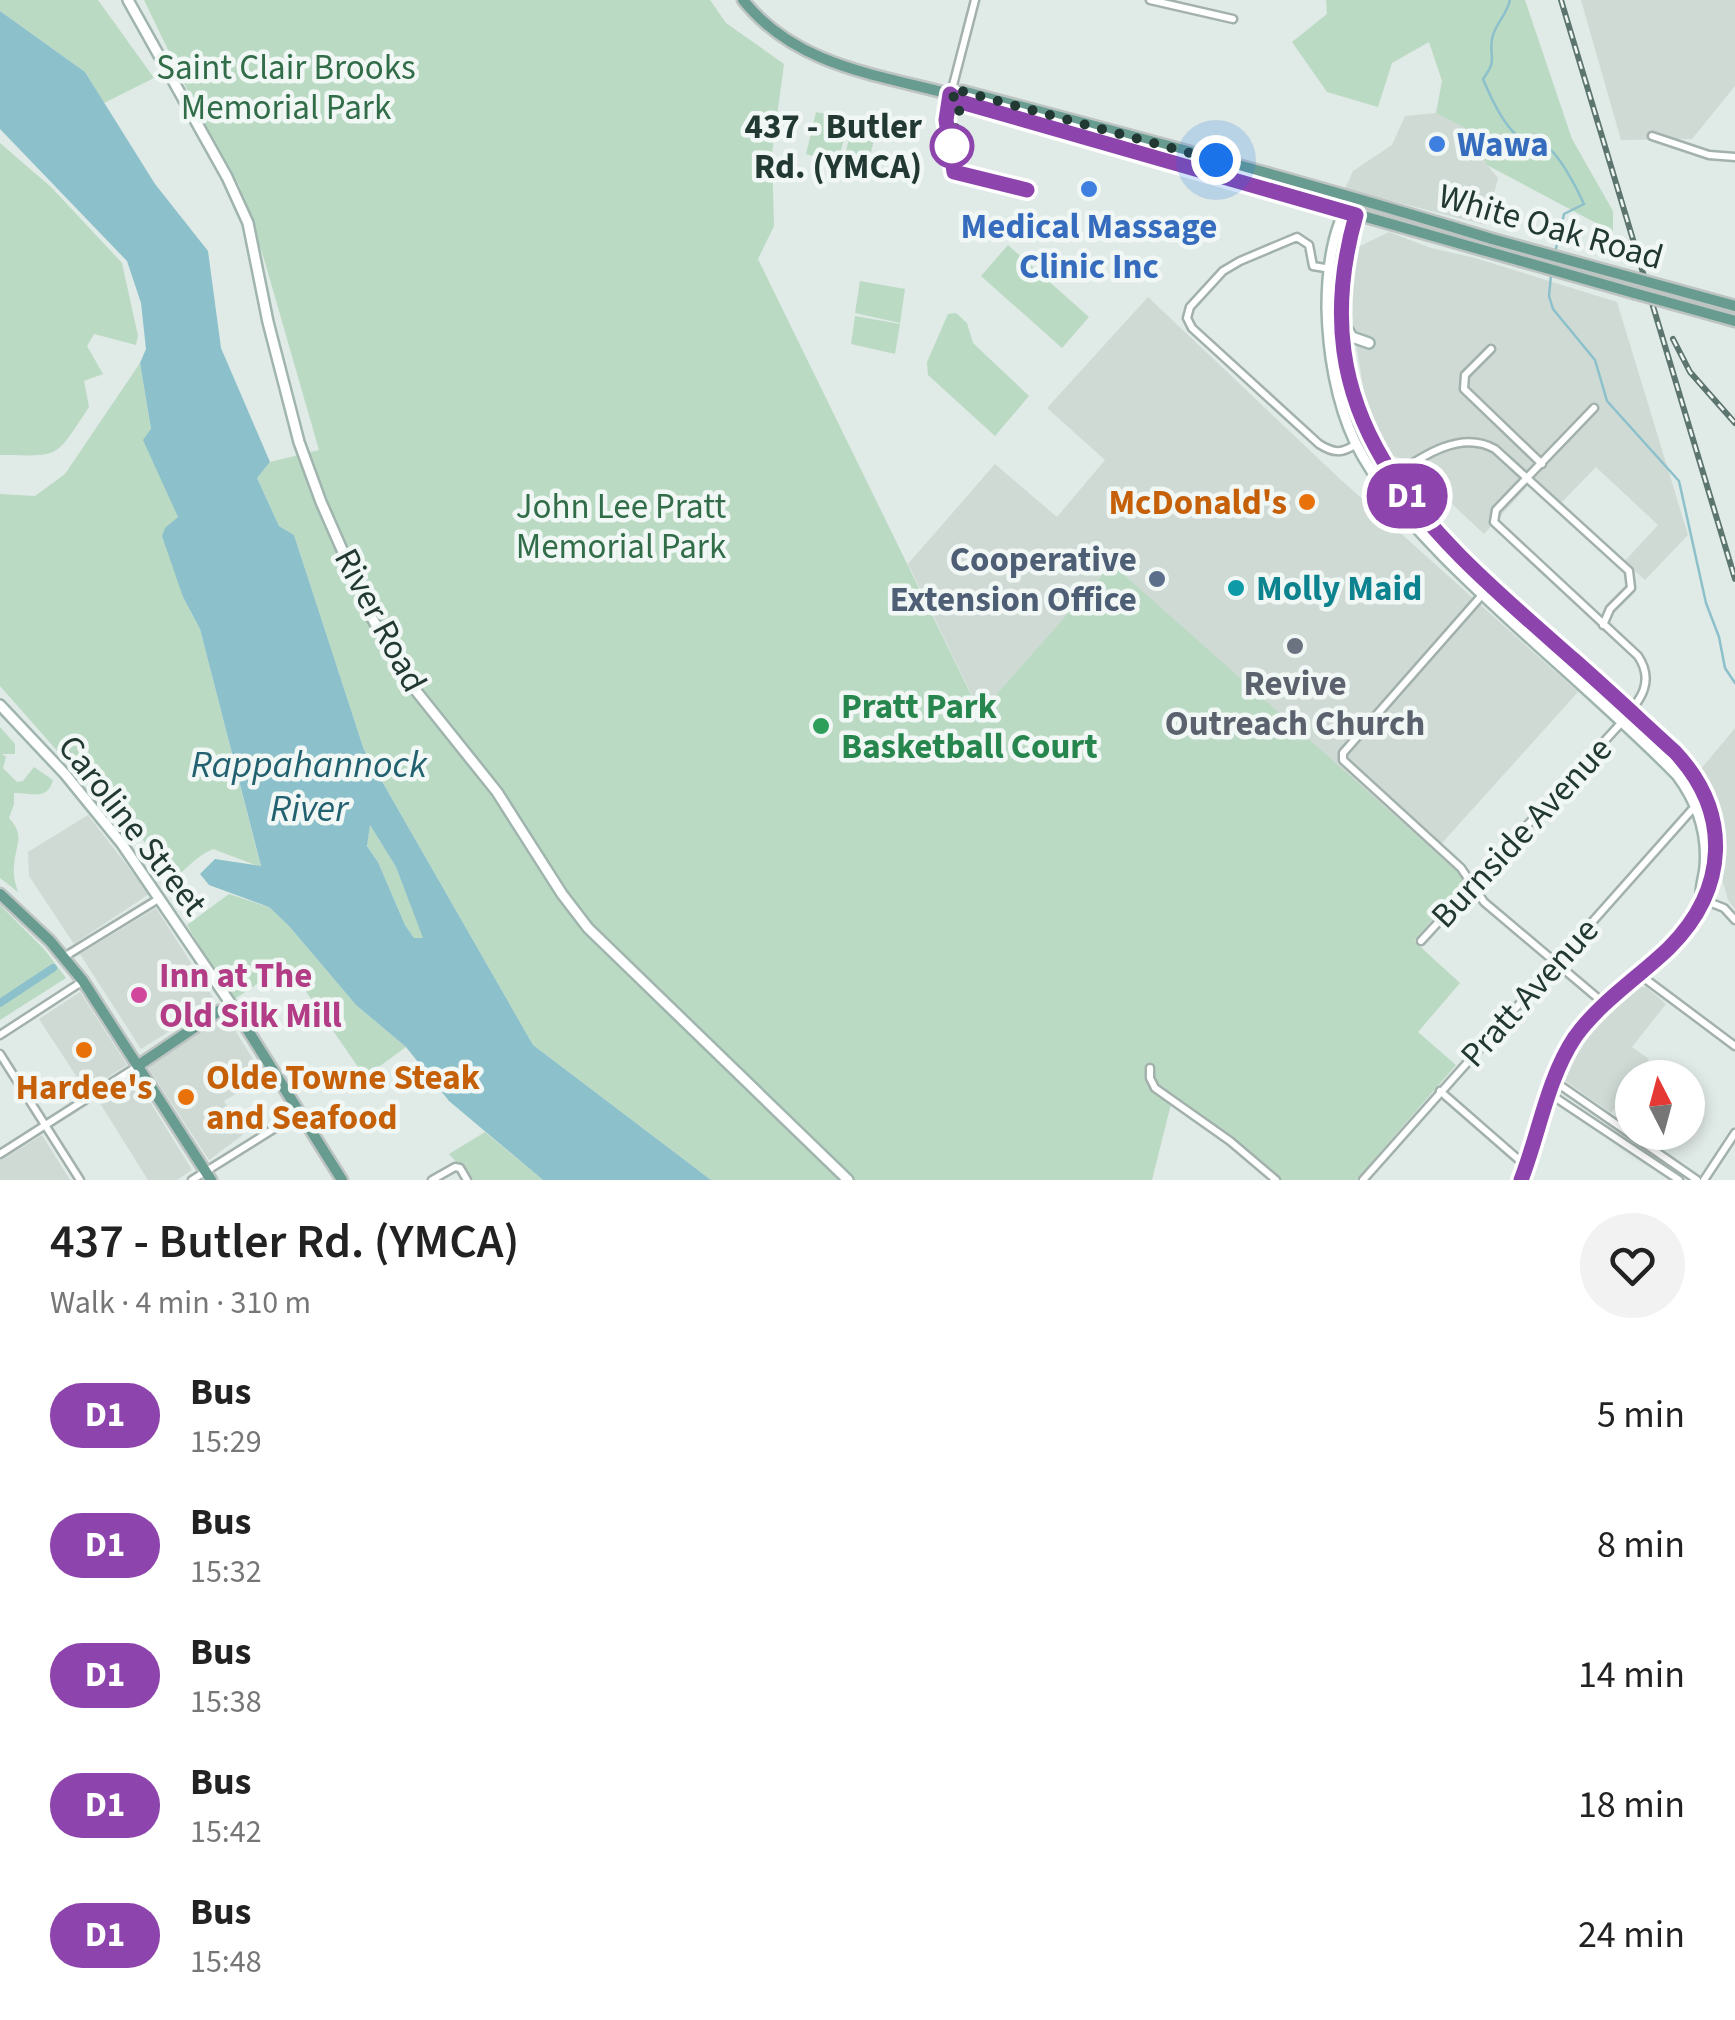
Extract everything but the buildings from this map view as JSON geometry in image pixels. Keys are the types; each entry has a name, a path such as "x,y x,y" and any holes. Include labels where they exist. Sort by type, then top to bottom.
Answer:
{"main road":[{"name":"River Road","path":"128,0 160,52 248,223 299,442 342,552 387,645 432,712 515,818 588,928 848,1180"},
{"path":"744,0 778,37 809,54 950,94"},
{"name":"White Oak Road","path":"950,94 962,91 1734,305"},
{"name":"White Oak Road","path":"950,94 961,102 1735,321"},
{"path":"1352,198 1343,211 1327,291 1330,349 1356,444 1380,484 1419,532 1482,596 1678,775 1697,804 1706,854 1701,899"},
{"path":"1352,198 1356,215 1340,314 1349,376 1364,426 1392,476 1435,531 1490,586 1691,769 1705,794 1715,828 1716,854 1709,891 1681,935 1572,1042 1554,1082 1521,1180"},
{"path":"1340,314 1352,337 1369,343 1355,352 1349,376"},
{"name":"Caroline Street","path":"0,705 91,805 160,898 342,1180"},
{"path":"0,894 64,956 83,981 209,1176"},
{"name":"Caroline Street","path":"216,984 224,1004 219,1011"},
{"path":"138,1065 219,1011 237,1013"},
{"path":"129,1050 140,1056 160,1050"}],"street":[{"path":"950,94 976,0"},
{"path":"1150,0 1233,18"},
{"path":"1652,136 1709,154 1735,157"},
{"path":"1331,269 1313,266 1306,240 1293,239 1231,265 1190,307 1187,318 1192,328 1319,444 1334,452 1356,444"},
{"path":"1491,349 1466,375 1464,389 1542,464"},
{"path":"1594,408 1496,510 1494,518 1496,527 1638,656 1644,668 1645,691 1631,712"},
{"path":"1380,484 1452,443 1472,440 1495,449 1629,571 1631,588 1610,610 1603,625"},
{"path":"1490,586 1343,753 1344,764 1461,868 1484,902 1606,1005"},
{"name":"Burnside Avenue","path":"1421,941 1631,712"},
{"name":"Pratt Avenue","path":"1363,1180 1697,804"},
{"path":"64,956 160,898"},
{"path":"1701,899 1724,908 1735,920"},
{"path":"1640,976 1735,1046"},
{"path":"0,1035 83,981"},
{"path":"0,1054 80,1180"},
{"path":"0,1154 138,1065"},
{"path":"1150,1068 1153,1086 1230,1141 1276,1180"},
{"path":"1554,1082 1700,1180 1735,1133"},
{"path":"1440,1092 1526,1166"},
{"path":"1550,1094 1679,1180"},
{"path":"192,1180 209,1176 299,1113"},
{"path":"432,1180 452,1168 460,1168 468,1180"}],"shaded area":[{"path":"1581,0 1735,0 1735,86 1692,139 1621,140"},
{"path":"1436,113 1474,132 1487,165 1498,178 1486,225 1345,189 1353,171 1392,145 1405,116"},
{"path":"1389,232 1617,302 1688,535 1645,580 1624,562 1658,525 1596,467 1561,503 1535,478 1484,534 1404,459 1386,454 1366,404 1354,332 1349,325 1356,248"},
{"path":"1148,297 1340,479 1578,692 1433,853 1112,564 981,714 908,564 995,464 1057,517 1105,460 1047,408"},
{"path":"1735,728 1735,909 1722,879 1725,853 1721,812 1713,787 1701,769"},
{"path":"88,815 149,894 74,944 29,876 28,852"},
{"path":"156,908 216,1002 141,1049 80,954"},
{"path":"1639,987 1646,987 1666,1004 1632,1047 1648,1060 1615,1060 1615,1107 1611,1113 1564,1080 1572,1056 1587,1034"},
{"path":"80,992 127,1065 86,1091 39,1019"},
{"path":"225,1014 264,1077 224,1101 244,1134 209,1160 147,1066"},
{"path":"134,1076 192,1170 177,1180 148,1180 98,1100"},
{"path":"42,1135 70,1180 0,1180 0,1161"}],"green space":[{"path":"0,0 98,0 154,78 104,103 85,72 0,11"},
{"path":"144,0 710,0 726,23 784,64 772,153 774,226 758,259 980,713 1112,564 1467,880 1414,941 1460,983 1418,1032 1456,1065 1356,1180 1269,1180 1171,1104 1152,1180 711,1180 533,1045 364,750 294,535 279,526 257,478 270,462 319,450 239,185 198,112"},
{"path":"1326,0 1525,0 1572,139 1613,211 1613,232 1487,165 1473,132 1436,113 1442,81 1429,42 1392,63 1378,107 1327,92 1292,42 1327,14"},
{"path":"816,112 849,119 838,162 806,154"},
{"path":"853,122 877,128 868,164 844,159"},
{"path":"0,143 51,187 122,263 138,336 136,345 94,334 87,346 103,374 84,381 89,407 62,445 47,454 0,455"},
{"path":"1008,245 1089,317 1062,348 981,276"},
{"path":"860,281 905,289 900,323 855,313"},
{"path":"956,313 967,323 973,343 1029,396 995,436 928,375 927,362 948,314"},
{"path":"855,316 900,324 895,354 851,344"},
{"path":"140,363 151,430 178,517 172,524 183,597 200,629 261,867 213,849 169,882 116,796 105,805 0,686 0,494 35,496 65,474"},
{"path":"0,727 15,744 15,754 2,754 6,757 3,768 17,782 23,781 34,767 53,780 42,794 14,793 9,818 18,836 14,869 18,892 0,878"},
{"path":"370,825 396,867 424,938 414,938 405,925 367,845"},
{"path":"229,894 269,907 356,1005 406,1047 365,1077 287,964 233,1000 187,925"},
{"path":"0,905 44,949 66,978 0,1020"},
{"path":"485,1132 543,1180 473,1180 449,1154"}],"water":[{"name":"Rappahannock River","path":"0,11 85,72 155,184 208,251 221,348 270,462 257,478 279,526 294,535 364,750 533,1045 711,1180 543,1180 449,1101 406,1047 356,1005 269,907 209,885 200,874 215,859 261,866 200,629 183,597 162,536 178,517 143,440 151,429 140,363 146,349 141,303 127,261 0,129","holes":["370,825 396,867 423,938 414,938 405,925 367,846"]}],"waterway":[{"path":"1510,0 1493,34 1492,63 1483,79 1510,128 1522,139 1550,149 1584,204 1564,214 1555,253"},
{"path":"1551,275 1549,296 1553,309 1595,360 1607,401 1679,481 1706,603 1725,668 1735,683"},
{"path":"0,1003 53,968"}],"railway":[{"path":"1561,0 1735,579"},
{"path":"1673,339 1690,372 1735,423"}],"bus line":[{"name":"D1","path":"1027,190 954,172 954,152 946,120 950,94 961,102 1356,215 1341,290 1340,328 1352,388 1376,451 1435,531 1490,586 1675,752 1691,769 1705,794 1716,836 1715,868 1709,891 1681,935 1590,1019 1572,1042 1521,1180"}],"place":[{"name":"Wawa","path":"1437,144"},
{"name":"437 - Butler Rd. (YMCA)","path":"952,146"},
{"name":"Medical Massage Clinic Inc","path":"1089,189"},
{"name":"McDonald's","path":"1307,502"},
{"name":"Cooperative Extension Office","path":"1157,579"},
{"name":"Molly Maid","path":"1236,588"},
{"name":"Revive Outreach Church","path":"1295,646"},
{"name":"Pratt Park Basketball Court","path":"821,726"},
{"name":"Inn at The Old Silk Mill","path":"139,995"},
{"name":"Hardee's","path":"84,1050"},
{"name":"Olde Towne Steak and Seafood","path":"186,1097"}],"route":[{"path":"952,146 961,102 950,94 961,91 1216,160"}],"park label":[{"name":"Saint Clair Brooks Memorial Park","path":"286,87"},
{"name":"John Lee Pratt Memorial Park","path":"621,526"}]}
